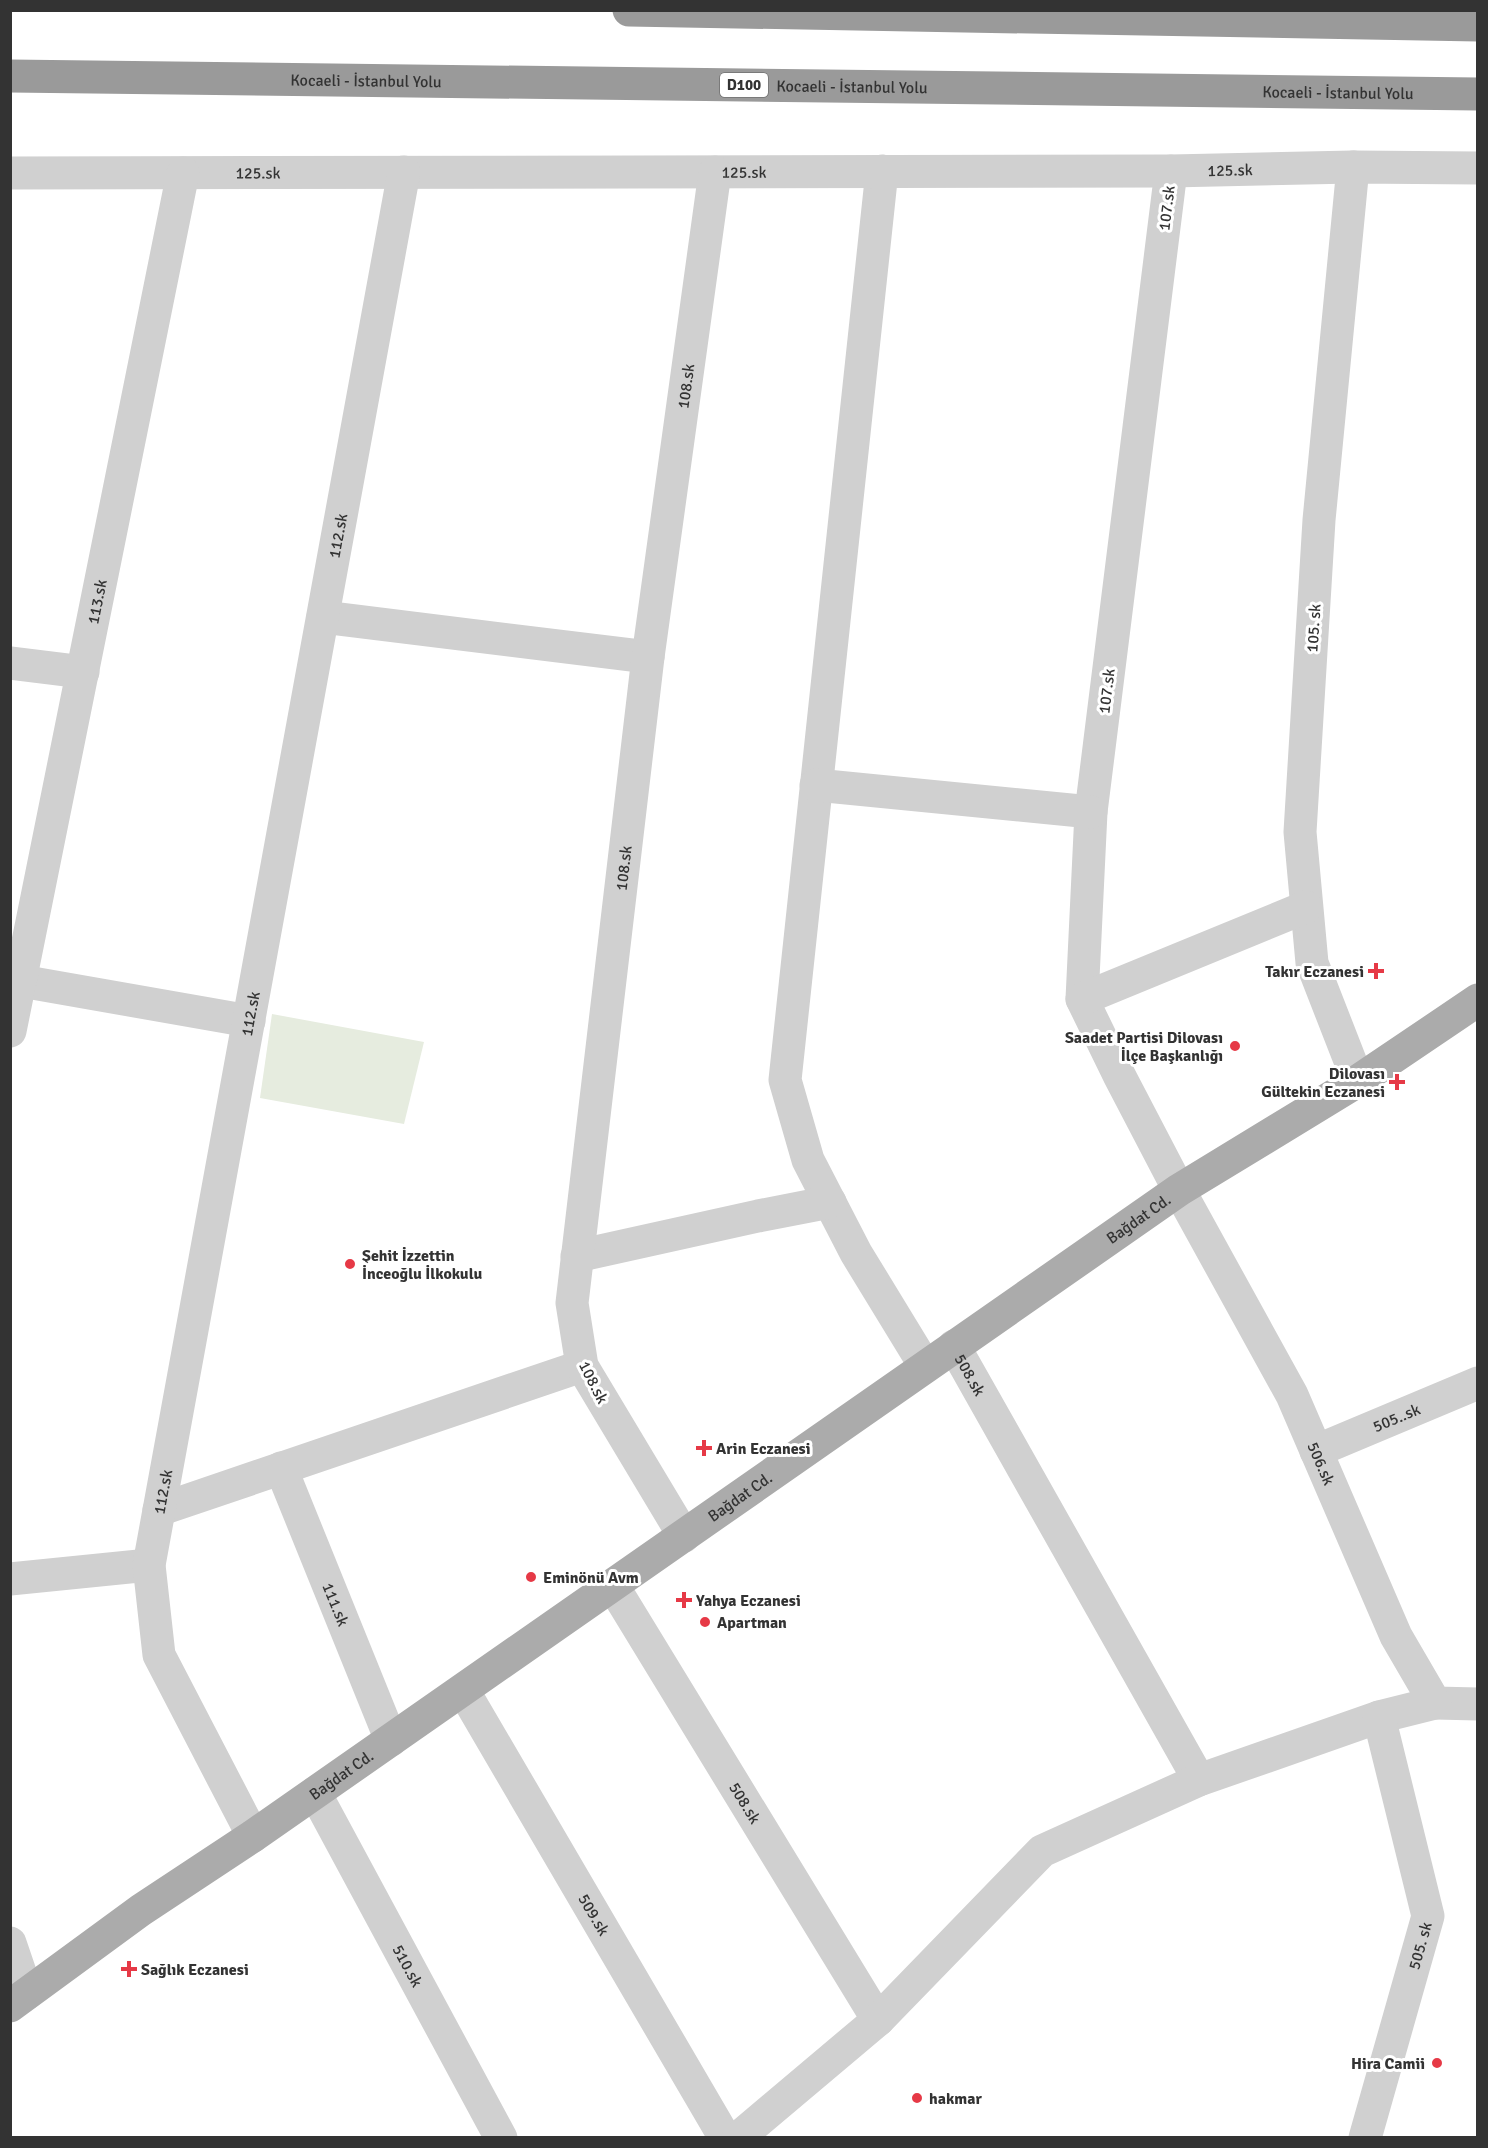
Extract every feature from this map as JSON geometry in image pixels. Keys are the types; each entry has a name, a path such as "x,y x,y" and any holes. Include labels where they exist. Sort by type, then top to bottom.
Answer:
{"highway":[{"path":"629,10 1478,25"},
{"name":"Kocaeli - İstanbul Yolu","path":"10,76 1478,94"}],"main road":[{"name":"Bağdat Cd.","path":"19,2000 141,1910 315,1793 1179,1190 1358,1081 1478,1000"}],"street":[{"name":"125.sk","path":"10,173 1170,171 1353,167 1478,168"},
{"name":"105. sk","path":"1353,167 1318,543 1300,832 1312,963 1358,1081"},
{"path":"882,171 785,1080 808,1160 855,1253 925,1366"},
{"name":"107.sk","path":"1170,171 1092,812 1082,999 1179,1190"},
{"name":"112.sk","path":"253,1836 159,1655 149,1565 404,172"},
{"name":"108.sk","path":"684,1536 582,1366 572,1303 648,657 715,172"},
{"name":"113.sk","path":"10,1031 183,173"},
{"path":"323,617 648,657"},
{"path":"10,663 83,672"},
{"path":"816,785 1092,812"},
{"path":"1082,999 1306,907"},
{"path":"21,981 249,1021"},
{"name":"506.sk","path":"1179,1190 1292,1395 1396,1636 1435,1703"},
{"path":"577,1256 830,1202"},
{"name":"508.sk","path":"954,1346 1199,1780"},
{"path":"159,1510 582,1366"},
{"name":"505..sk","path":"1316,1451 1478,1383"},
{"name":"111.sk","path":"281,1468 391,1740"},
{"path":"10,1579 149,1565"},
{"name":"508.sk","path":"613,1586 878,2020"},
{"name":"509.sk","path":"463,1690 725,2138"},
{"path":"738,2138 878,2020 1042,1851 1199,1780 1379,1717 1435,1703 1478,1704"},
{"name":"505. sk","path":"1365,2138 1428,1916 1379,1717"},
{"name":"510.sk","path":"315,1793 501,2138"},
{"path":"10,1943 19,2000"}],"shaded area":[{"path":"272,1014 424,1042 404,1124 260,1098"}],"place":[{"name":"Takır Eczanesi","path":"1376,971"},
{"name":"Saadet Partisi Dilovası İlçe Başkanlığı","path":"1235,1046"},
{"name":"Dilovası Gültekin Eczanesi","path":"1397,1082"},
{"name":"Şehit İzzettin İnceoğlu İlkokulu","path":"350,1264"},
{"name":"Arin Eczanesi","path":"704,1448"},
{"name":"Eminönü Avm","path":"531,1577"},
{"name":"Yahya Eczanesi","path":"684,1600"},
{"name":"Apartman","path":"705,1622"},
{"name":"Sağlık Eczanesi","path":"129,1969"},
{"name":"Hira Camii","path":"1437,2063"},
{"name":"hakmar","path":"917,2098"}]}
